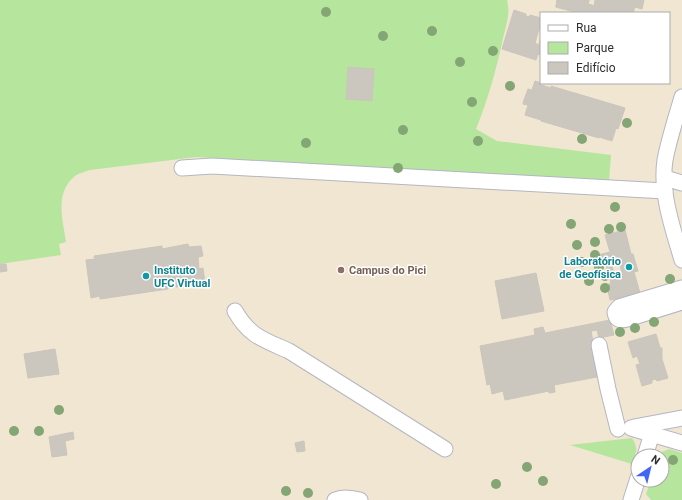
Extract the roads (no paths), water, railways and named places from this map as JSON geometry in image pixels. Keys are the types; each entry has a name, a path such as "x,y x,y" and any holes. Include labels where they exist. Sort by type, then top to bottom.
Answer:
{"street":[{"path":"682,98 665,161 665,184 672,224 682,260"},
{"path":"182,168 212,166 665,184 682,183"},
{"path":"682,288 619,307 615,312 615,317 622,321 627,320 682,302"},
{"path":"235,311 242,323 262,340 289,352 445,449"},
{"path":"599,345 618,429"},
{"path":"653,428 682,418"},
{"path":"653,428 682,442"},
{"path":"647,448 653,428"},
{"path":"631,500 635,488"},
{"path":"335,500 350,497 360,500"}],"place":[{"name":"Laboratório de Geofísica","path":"629,267"},
{"name":"Campus do Pici","path":"341,270"},
{"name":"Instituto UFC Virtual","path":"146,276"}]}
